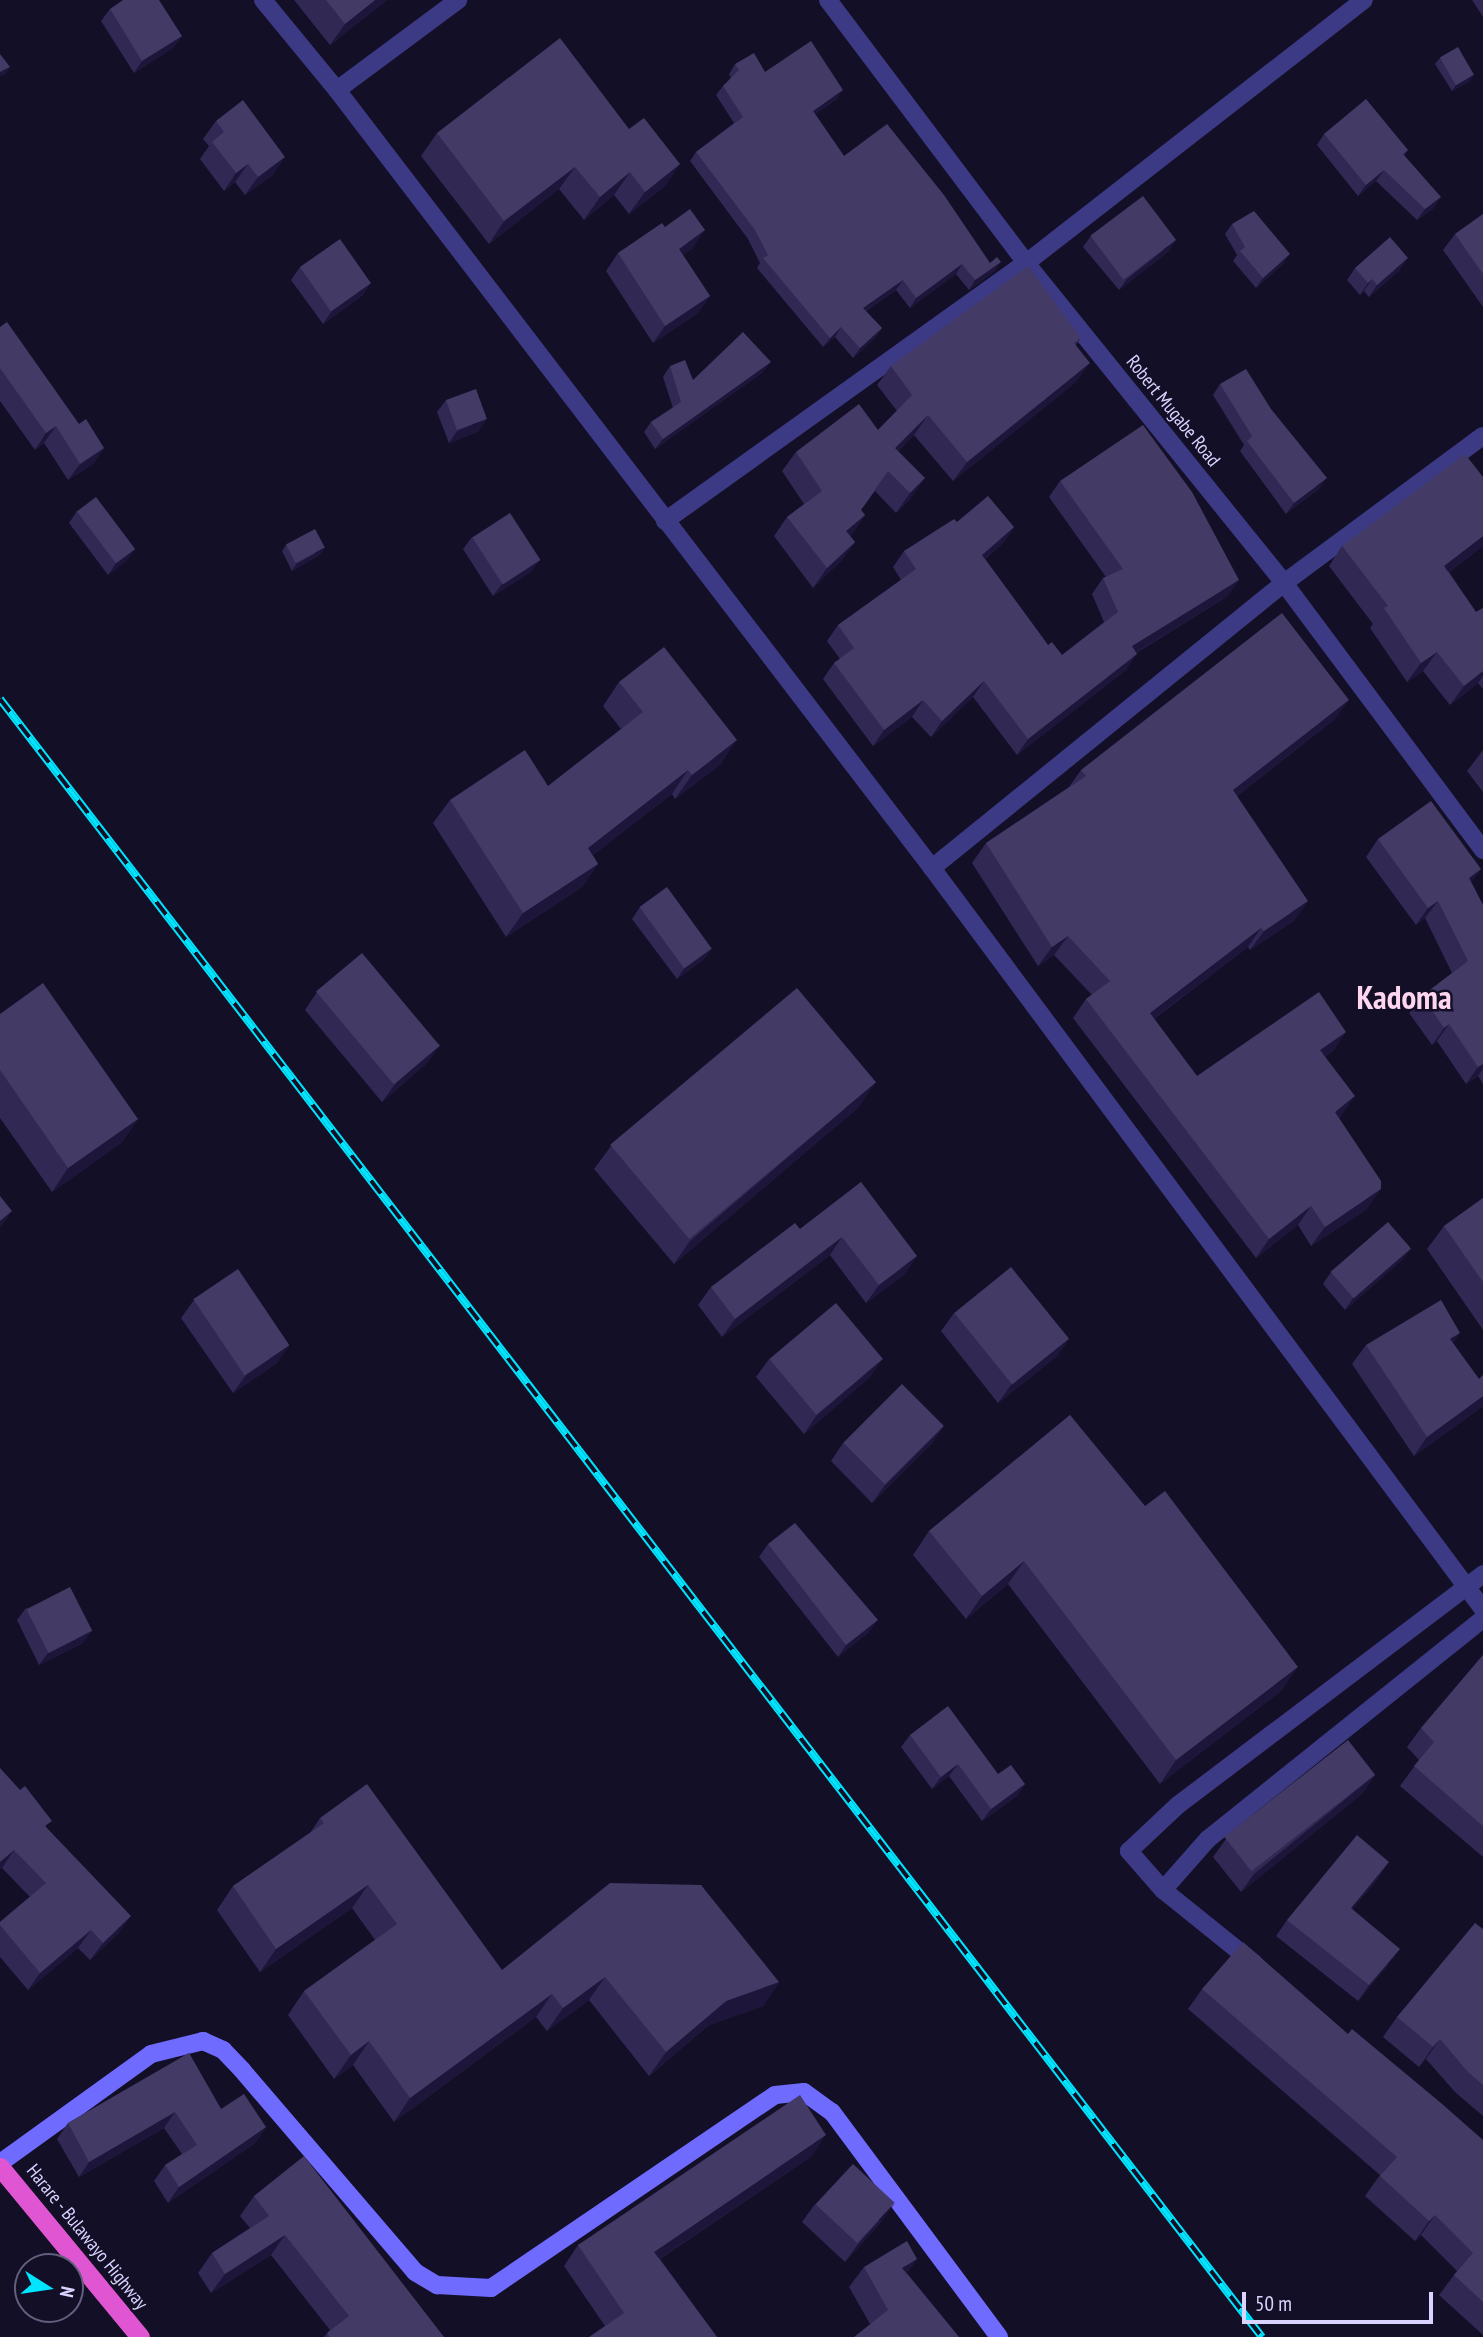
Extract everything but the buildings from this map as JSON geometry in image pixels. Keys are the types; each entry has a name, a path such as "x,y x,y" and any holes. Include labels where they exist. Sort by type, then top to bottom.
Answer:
{"highway":[{"name":"Harare - Bulawayo Highway","path":"0,2165 139,2337"}],"main road":[{"path":"0,2165 152,2054 203,2041 223,2050 242,2070 415,2272 437,2285 491,2288 775,2095 804,2092 832,2112 999,2337"}],"street":[{"path":"263,0 337,90 932,868 1483,1609"},
{"path":"337,90 458,0"},
{"name":"Robert Mugabe Road","path":"828,0 1026,263 1284,583 1483,849"},
{"path":"665,521 1026,263 1364,0"},
{"path":"932,868 1284,583 1483,436"},
{"path":"1270,1976 1163,1890 1129,1851 1178,1805 1483,1574"},
{"path":"1163,1890 1208,1839 1483,1619"}],"railway":[{"path":"0,699 1262,2337"}],"district":[{"name":"Kadoma","path":"1404,997"}]}
